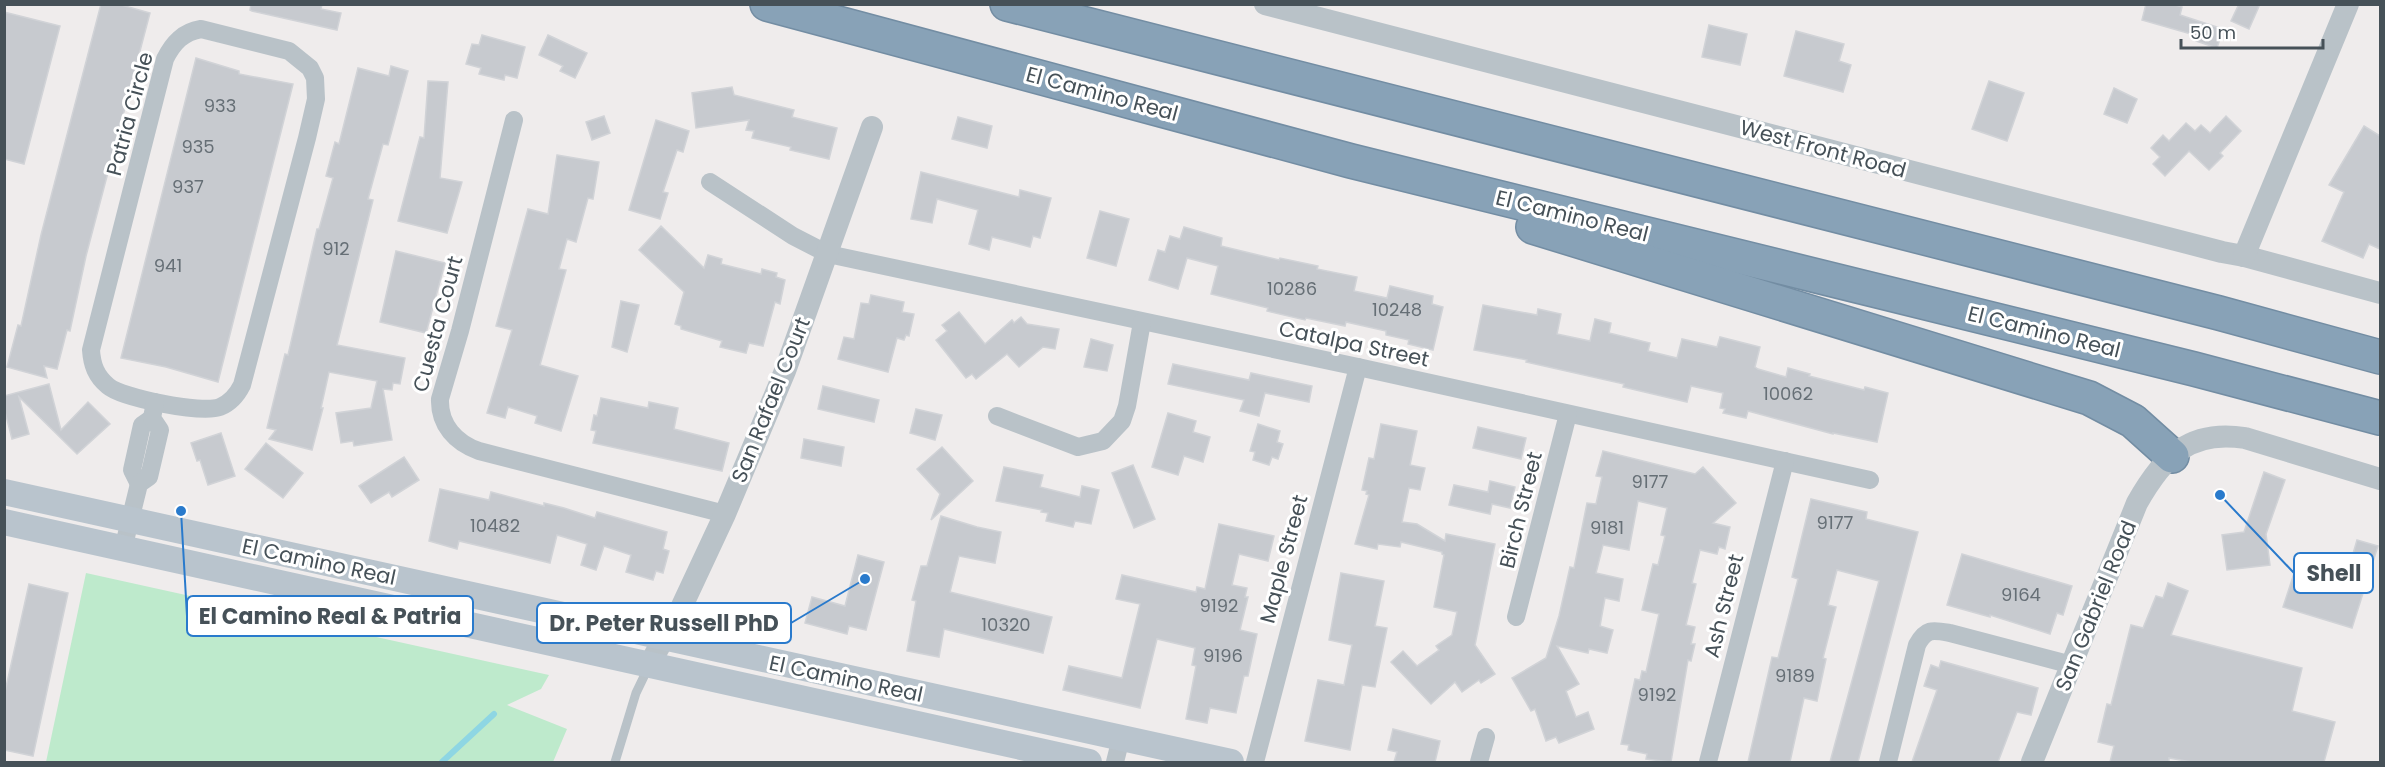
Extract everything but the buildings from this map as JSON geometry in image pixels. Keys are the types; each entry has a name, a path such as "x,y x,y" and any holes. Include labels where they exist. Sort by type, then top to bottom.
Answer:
{"highway":[{"name":"El Camino Real","path":"767,4 1351,161 2194,369 2380,418"},
{"path":"1007,4 2219,313 2380,357"},
{"path":"1351,161 1438,198 2089,398 2133,422 2172,456"}],"main road":[{"name":"El Camino Real","path":"4,492 1231,762"},
{"name":"El Camino Real","path":"4,522 1089,762"}],"street":[{"name":"West Front Road","path":"1265,4 2380,293"},
{"path":"2244,256 2348,4"},
{"name":"Patria Circle","path":"201,29 289,51 310,68 315,78 316,99 242,385 229,402 209,410 154,410 106,385 96,375 92,363 92,350 165,59 183,35 201,29"},
{"name":"Cuesta Court","path":"514,120 463,320 440,399 439,409 442,421 466,447 724,514"},
{"name":"San Rafael Court","path":"649,665 682,606 785,371 872,127"},
{"name":"Catalpa Street","path":"710,182 794,236 828,254 1358,367 1870,480"},
{"path":"997,416 1078,447 1103,441 1122,421 1127,406 1142,321"},
{"name":"Maple Street","path":"1255,762 1358,367"},
{"path":"123,549 139,484 149,477 160,430 154,410"},
{"name":"Birch Street","path":"1516,616 1568,414"},
{"name":"San Gabriel Road","path":"2032,762 2137,503 2156,472 2172,456 2194,441 2229,435 2380,479"},
{"name":"Ash Street","path":"1708,762 1785,461"},
{"path":"1888,762 1917,645 1922,636 1933,630 2072,665"},
{"path":"1479,762 1486,737"},
{"path":"1115,762 1121,738"}],"lane":[{"path":"615,762 636,693 649,665"}],"green space":[{"path":"86,573 549,675 541,689 507,705 567,729 553,762 46,762"}],"waterway":[{"path":"442,762 494,714"}],"place":[{"name":"Shell","path":"2220,495"},
{"name":"El Camino Real & Patria","path":"181,511"},
{"name":"Dr. Peter Russell PhD","path":"865,579"}]}
